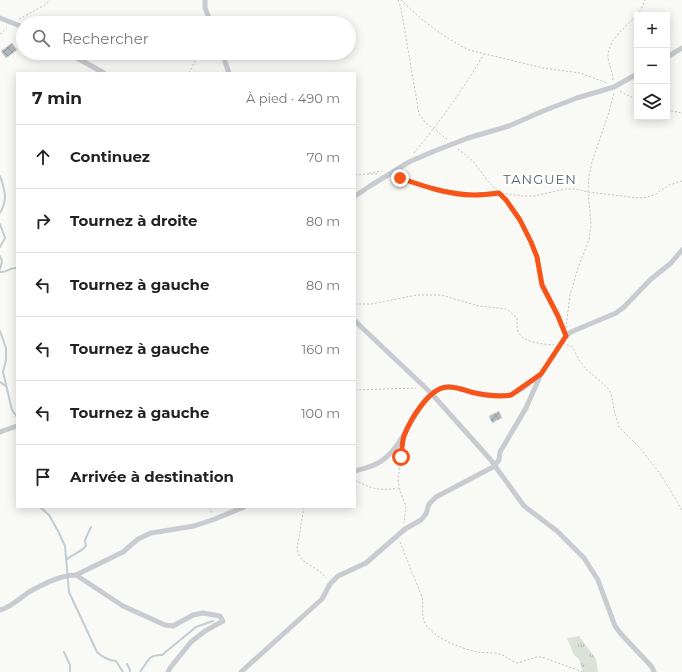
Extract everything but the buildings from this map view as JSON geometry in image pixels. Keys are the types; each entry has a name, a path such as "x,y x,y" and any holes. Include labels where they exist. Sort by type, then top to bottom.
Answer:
{"street":[{"path":"205,0 205,8 208,16"},
{"path":"0,18 16,24"},
{"path":"670,55 682,48"},
{"path":"81,60 102,72"},
{"path":"224,60 229,72"},
{"path":"356,195 386,173 409,162 468,138 509,126 577,98 614,87 634,76"},
{"path":"241,672 322,599 328,587 338,576 366,563 402,532 421,520 426,514 429,504 436,497 484,473 494,466 499,460 500,452 526,408 541,374 566,336 571,332 606,317 624,307 650,280 671,263 682,250"},
{"path":"356,322 431,394 494,466 524,506 557,531 584,558 598,580 615,626 652,667 654,672"},
{"path":"356,471 378,464 397,446 418,410 431,394 440,389 448,386 473,393 505,396 511,395 541,374"},
{"path":"0,432 16,426"},
{"path":"0,610 8,607 30,592 61,577 76,575 123,552 138,538 151,533 194,526 242,508"},
{"path":"76,575 123,606 165,625 173,626 193,615 204,613 220,616 223,621 205,631 191,642 168,672"}],"path":[{"path":"25,16 45,5 50,0"},
{"path":"398,0 419,114 425,122 473,161 506,200 520,220 537,257 542,285 558,316 566,336"},
{"path":"401,0 435,29 469,50 543,68 580,73 604,81 634,98"},
{"path":"566,336 570,295 578,268 589,240 591,224 588,192 589,176 592,162 614,97 613,76 608,57 611,43 637,14 645,0"},
{"path":"0,34 16,21"},
{"path":"409,162 412,155 435,129 462,91 484,54"},
{"path":"190,72 196,60"},
{"path":"670,111 682,113"},
{"path":"356,175 386,173 429,188 446,191 473,195 499,193 524,196 534,196 565,189 576,189 588,192 647,198 669,185 682,181"},
{"path":"367,174 386,173"},
{"path":"356,390 404,390 425,388"},
{"path":"404,436 398,479 399,488 406,506 400,540 401,546 422,597 424,605 424,620 426,625 436,635 451,643 478,652 500,654 515,663 536,657 542,657 583,672"},
{"path":"356,480 378,490 399,488"},
{"path":"210,508 215,519"},
{"path":"304,508 298,549 299,556 304,562 321,572 326,578 328,587"}],"green space":[{"path":"579,636 596,659 598,672 583,672 579,659 574,655 567,638"}],"waterway":[{"path":"0,176 5,195 3,208 0,213"},
{"path":"0,224 5,238 0,247"},
{"path":"0,256 2,261 0,269"},
{"path":"0,272 16,268"},
{"path":"0,331 6,348 6,360 3,372 12,410 16,416"},
{"path":"0,382 7,387"},
{"path":"41,508 49,515 65,546 69,592 97,652 101,656 116,661 123,672"},
{"path":"66,560 86,546 85,540 91,527"},
{"path":"140,672 151,657 162,655 196,627 213,621"},
{"path":"64,652 70,665 70,672"},
{"path":"127,664 130,672"}],"district":[{"name":"TANGUEN","path":"540,179"}],"route":[{"path":"400,178 429,188 446,191 473,195 499,193 506,200 520,220 531,242 537,257 545,294 558,316 566,336 541,374 511,395 505,396 473,393 448,386 431,394 418,410 404,436 401,457"}]}
